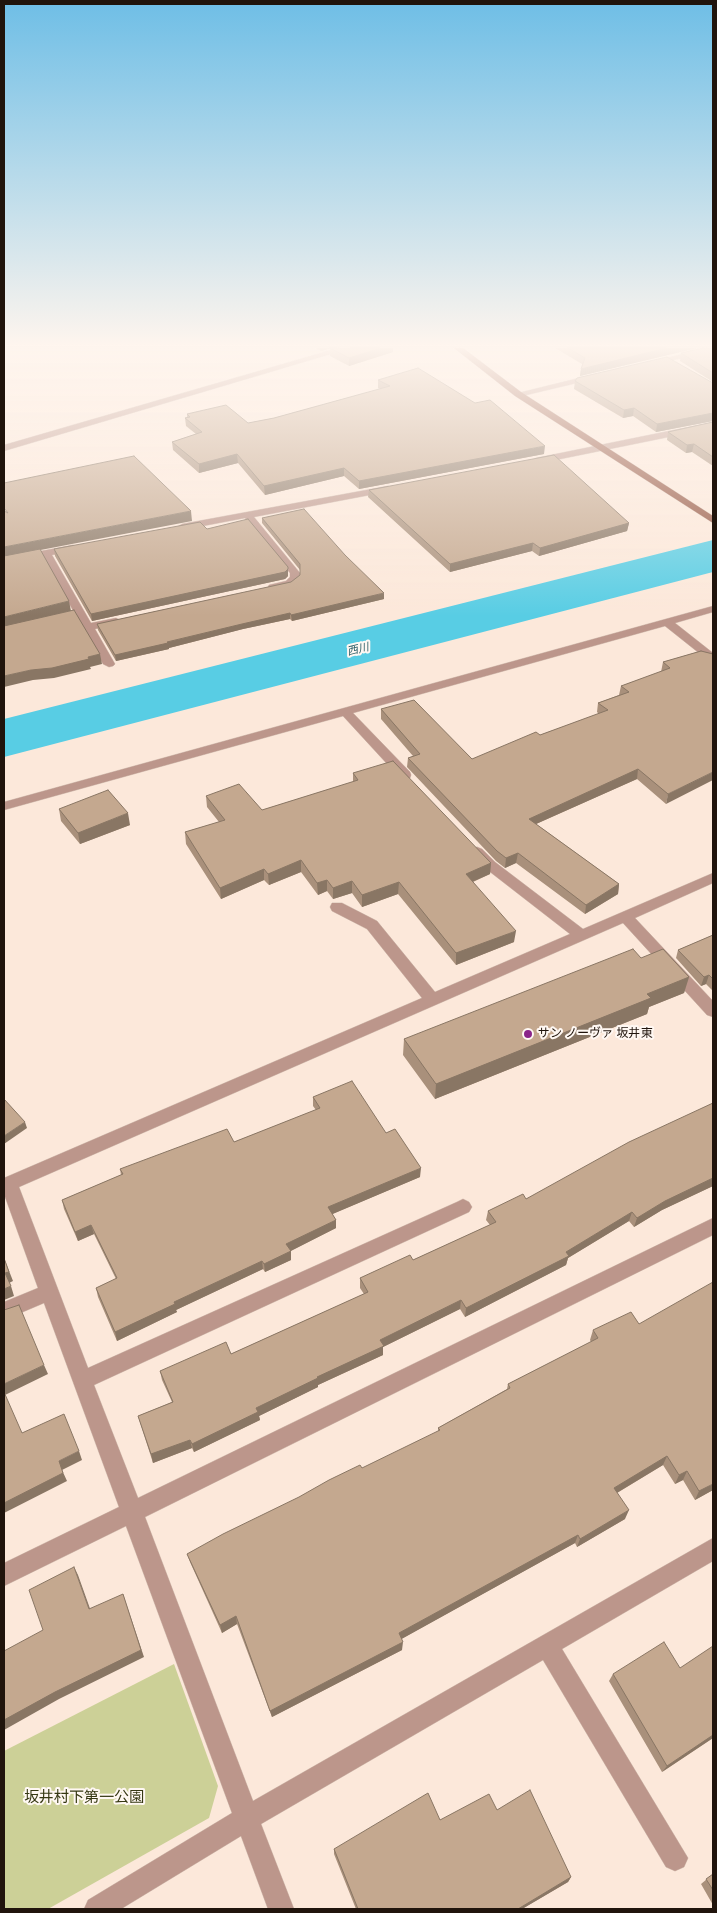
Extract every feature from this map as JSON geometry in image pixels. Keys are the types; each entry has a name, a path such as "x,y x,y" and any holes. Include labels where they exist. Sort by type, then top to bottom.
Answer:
{"main road":[{"path":"587,437 713,520"}],"street":[{"path":"4,448 41,437"},
{"path":"527,463 655,437"},
{"path":"170,529 401,486"},
{"path":"247,515 295,574 295,578 290,583 261,590"},
{"path":"4,561 85,546"},
{"path":"46,553 76,615 88,627 109,664"},
{"path":"4,806 713,609"},
{"path":"88,627 127,619"},
{"path":"666,622 713,659"},
{"path":"345,711 418,788"},
{"path":"470,844 490,866 581,936"},
{"path":"282,1909 49,1292 6,1185 713,878"},
{"path":"337,908 372,925 432,1000"},
{"path":"625,916 713,1011"},
{"path":"82,1381 463,1207"},
{"path":"4,1575 713,1226"},
{"path":"4,1311 49,1292"},
{"path":"97,1909 247,1818 713,1549"},
{"path":"547,1645 675,1858"}],"green space":[{"name":"坂井村下第一公園","path":"174,1664 218,1786 209,1818 48,1909 4,1909 4,1751"}],"water":[{"name":"西川","path":"713,540 713,572 4,757 4,719"}],"building":[{"path":"186,437 535,437 545,446 359,481 344,468 264,486 237,454 199,464 172,442"},
{"path":"676,437 713,437 713,457 694,444 687,445"},
{"path":"554,455 629,523 540,548 533,543 450,564 369,490"},
{"path":"134,456 191,511 4,547 4,511 8,513 4,508 4,483"},
{"path":"304,509 345,555 384,593 291,615 290,613 242,624 115,655 97,624 291,582 300,575 300,564 262,518"},
{"path":"248,519 288,567 285,572 91,614 54,549 200,522 207,529"},
{"path":"40,549 69,601 4,617 4,556"},
{"path":"74,610 100,654 88,657 89,659 52,668 4,676 4,626"},
{"path":"701,651 713,654 713,772 668,794 638,769 529,819 619,884 586,905 518,853 506,858 497,851 408,758 420,754 381,709 414,700 472,759 536,732 540,735 608,710 598,703 629,692 621,686 670,668 663,662"},
{"path":"393,761 491,863 466,874 516,931 456,953 399,882 362,895 352,881 333,888 327,880 317,883 301,860 268,874 264,869 220,888 185,832 225,820 206,796 239,784 262,810 358,780 353,773"},
{"path":"108,790 128,813 78,833 59,809"},
{"path":"713,935 713,979 709,975 704,977 678,950"},
{"name":"サン ノーヴァ 坂井東","path":"633,949 641,958 663,949 689,977 647,994 651,998 436,1084 404,1039"},
{"path":"352,1081 386,1133 395,1129 421,1168 328,1207 336,1220 286,1244 291,1251 264,1264 262,1261 115,1332 96,1288 117,1278 91,1225 75,1232 62,1200 123,1174 120,1169 227,1129 234,1142 320,1108 313,1097"},
{"path":"4,1099 25,1122 4,1136"},
{"path":"713,1103 713,1178 665,1201 637,1218 632,1212 566,1252 569,1256 466,1308 461,1300 380,1340 384,1346 256,1408 258,1412 192,1444 190,1440 151,1454 138,1416 173,1402 160,1371 226,1342 231,1354 368,1292 360,1278 410,1255 413,1260 496,1222 488,1211 523,1194 526,1199 629,1142"},
{"path":"4,1258 9,1272 5,1273 11,1286 4,1289"},
{"path":"713,1282 713,1484 699,1491 687,1471 679,1475 667,1456 614,1488 629,1510 580,1539 578,1535 399,1633 403,1642 270,1711 236,1616 220,1625 187,1554 329,1480 360,1465 362,1468 440,1430 438,1428 510,1388 508,1384 598,1338 593,1330 631,1312 639,1324"},
{"path":"19,1305 44,1365 4,1384 4,1310"},
{"path":"4,1392 22,1433 64,1414 79,1451 59,1461 63,1473 4,1503"},
{"path":"74,1567 89,1609 123,1594 141,1650 55,1692 4,1720 4,1651 43,1630 29,1590"},
{"path":"664,1642 680,1668 713,1646 713,1735 667,1766 613,1674"},
{"path":"530,1790 571,1877 518,1909 358,1909 334,1849 428,1793 440,1820 489,1794 497,1810"},
{"path":"713,1874 713,1890 706,1879"}],"place":[{"name":"サン ノーヴァ 坂井東","path":"528,1034"}]}
